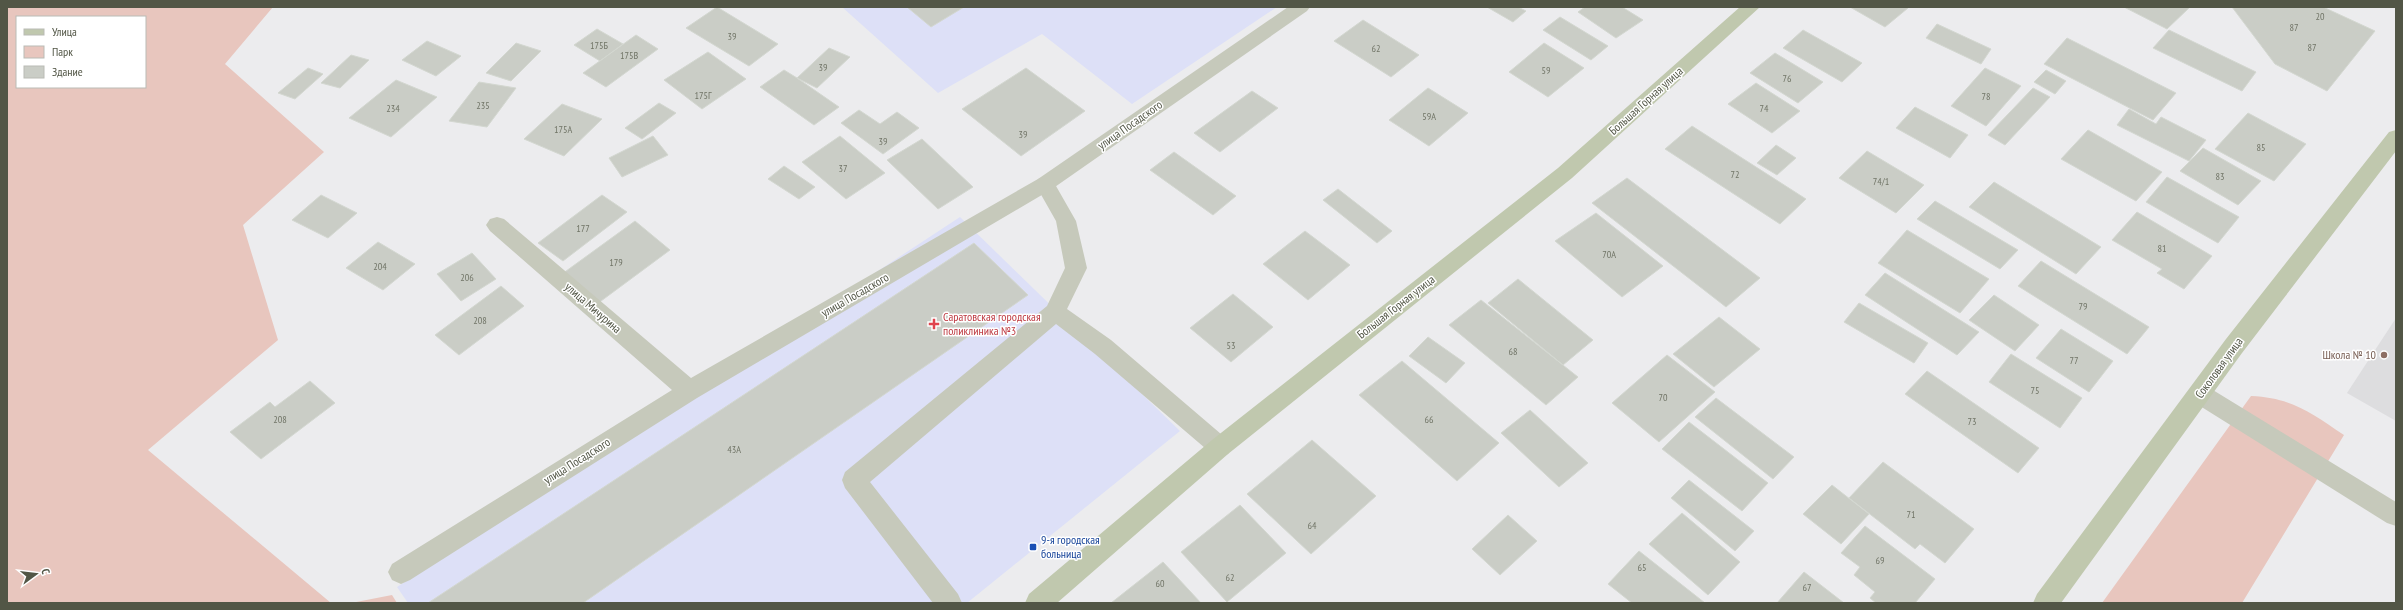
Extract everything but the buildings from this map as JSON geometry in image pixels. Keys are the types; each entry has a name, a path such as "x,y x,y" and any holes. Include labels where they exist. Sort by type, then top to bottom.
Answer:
{"main road":[{"name":"Большая Горная улица","path":"1038,603 1220,447 1565,173 1751,7"},
{"name":"Соколовая улица","path":"2046,603 2234,346 2396,137"}],"street":[{"name":"улица Посадского","path":"401,572 689,391 1045,184 1301,7"},
{"path":"949,603 854,480 1055,312 1076,268 1066,221 1045,184"},
{"name":"улица Мичурина","path":"497,225 689,391"},
{"path":"1055,312 1103,347 1220,447"},
{"path":"2200,394 2396,515"}],"shaded area":[{"path":"842,7 1277,7 1132,104 1042,34 938,93"},
{"name":"Саратовская городская поликлиника №3","path":"960,217 1180,431 967,603 408,603 397,587"},
{"name":"Школа № 10","path":"2396,318 2396,421 2347,393"}],"green space":[{"path":"7,7 273,7 225,64 324,152 243,225 278,340 148,450 331,603 7,603"},
{"path":"2251,396 2266,397 2290,403 2301,408 2344,435 2242,603 2102,603"},
{"path":"392,595 397,603 351,603"}],"place":[{"name":"Саратовская городская поликлиника №3","path":"934,324"},
{"name":"Школа № 10","path":"2384,355"},
{"name":"9-я городская больница","path":"1033,547"}]}
